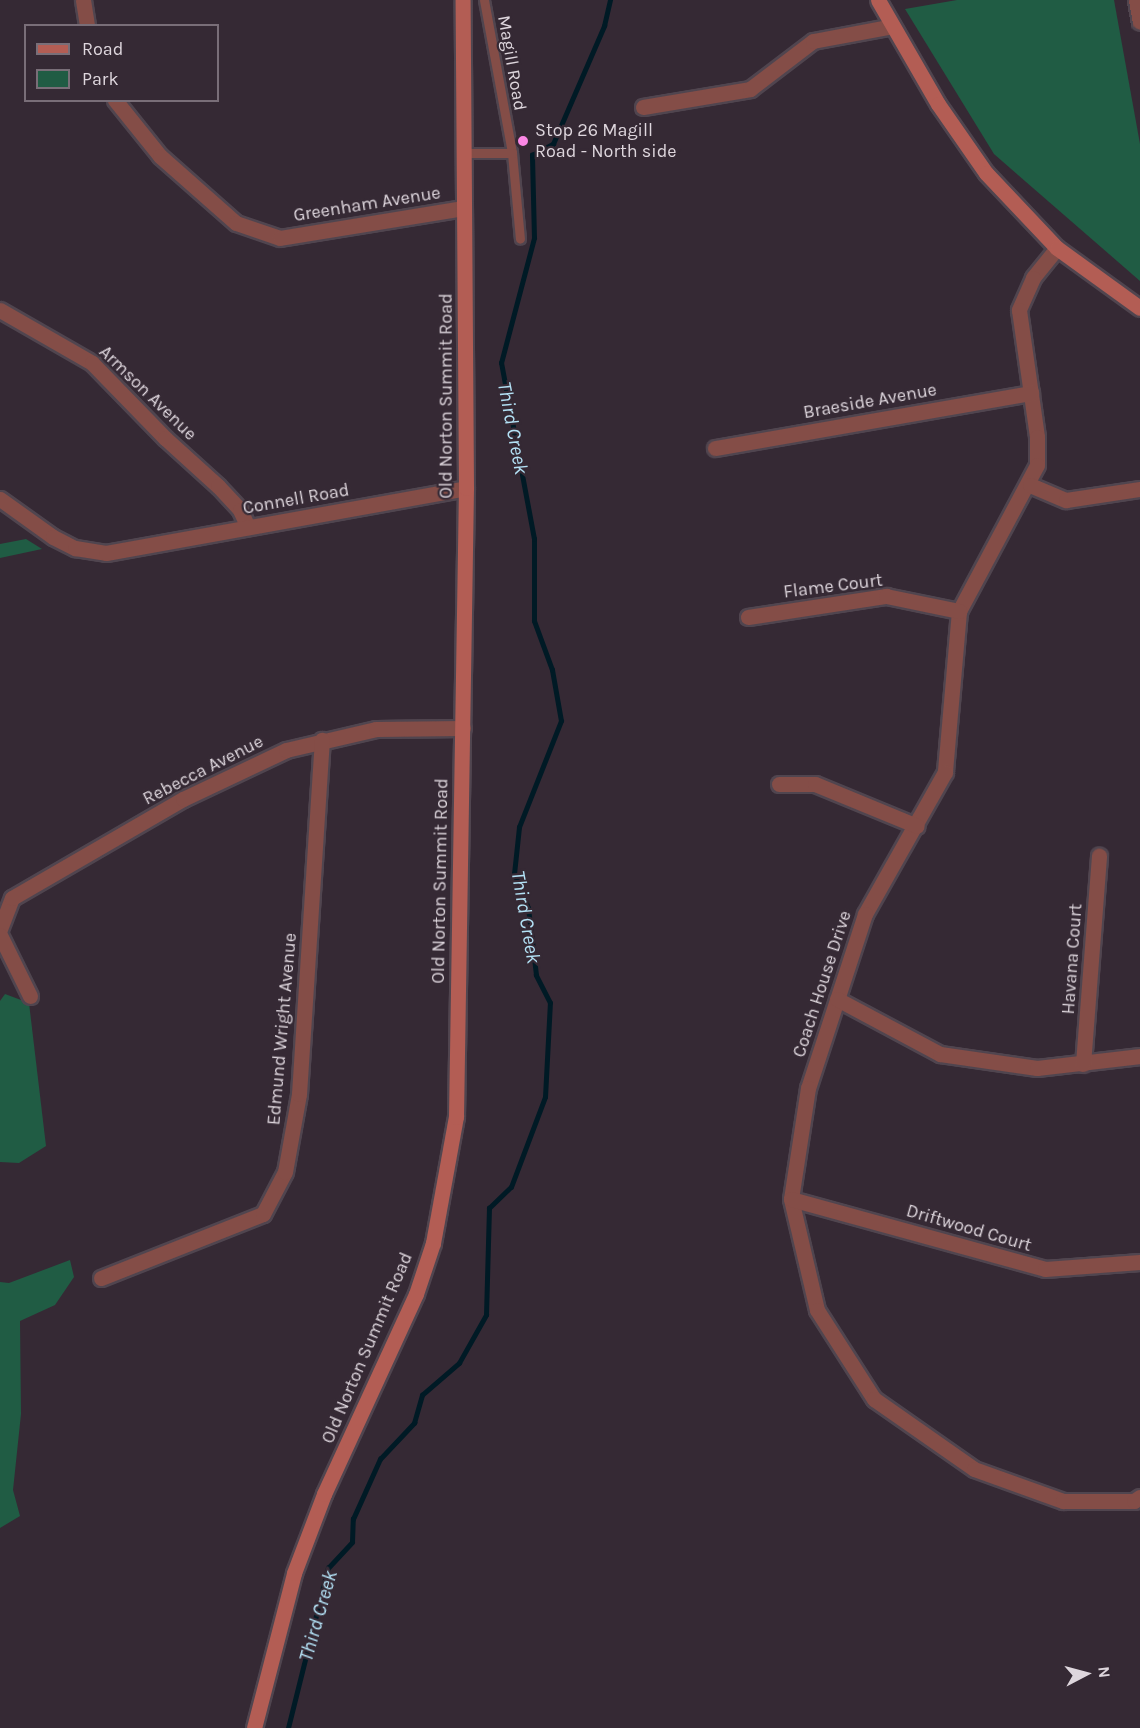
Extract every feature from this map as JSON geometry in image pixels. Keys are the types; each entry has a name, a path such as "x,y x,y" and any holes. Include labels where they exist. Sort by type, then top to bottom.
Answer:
{"main road":[{"name":"Old Norton Summit Road","path":"254,1728 294,1573 324,1494 416,1294 446,1185 456,1117 466,488 464,0"},
{"path":"878,0 986,173 1057,248 1140,308"}],"street":[{"path":"83,0 87,24"},
{"path":"1136,0 1140,22"},
{"path":"643,107 750,89 813,41 893,26"},
{"name":"Greenham Avenue","path":"117,102 160,156 236,223 280,238 464,208"},
{"name":"Coach House Drive","path":"1057,248 1033,278 1019,310 1031,393 1037,457 1029,485 998,534 959,610 945,772 917,826 865,914 808,1088 791,1199 817,1310 874,1399 974,1469 1063,1501 1134,1501 1140,1497"},
{"name":"Armson Avenue","path":"0,310 92,363 165,438 218,486 240,510 248,527"},
{"name":"Braeside Avenue","path":"715,448 1031,393"},
{"path":"1029,485 1066,500 1140,489"},
{"name":"Connell Road","path":"0,499 75,548 106,553 466,488"},
{"name":"Flame Court","path":"748,617 886,596 959,610"},
{"name":"Rebecca Avenue","path":"0,929 12,898 183,799 286,750 376,729 463,728"},
{"name":"Edmund Wright Avenue","path":"101,1278 263,1214 285,1173 299,1094 322,740"},
{"path":"778,784 815,784 917,826"},
{"name":"Havana Court","path":"1083,1064 1099,856"},
{"path":"0,934 30,996"},
{"path":"837,999 940,1054 1037,1068 1140,1056"},
{"name":"Driftwood Court","path":"791,1199 1045,1269 1140,1262"}],"lane":[{"name":"Magill Road","path":"484,0 512,153 520,239"},
{"path":"464,153 512,153"}],"green space":[{"path":"957,0 1114,0 1140,144 1140,281 994,154 905,9"},
{"path":"26,539 42,549 0,558 0,544"},
{"path":"5,994 29,1003 46,1146 19,1163 0,1162 0,1001"},
{"path":"70,1260 74,1277 55,1305 20,1321 21,1414 13,1490 20,1516 0,1528 0,1282 9,1283"}],"waterway":[{"name":"Third Creek","path":"288,1728 328,1568 352,1542 353,1519 380,1459 414,1423 422,1395 459,1363 486,1315 489,1208 511,1187 545,1097 550,1003 536,975 528,908 514,874 519,827 561,721 552,670 534,621 534,539 501,363 534,238 532,155 553,144 604,26 610,0"}],"place":[{"name":"Stop 26 Magill Road - North side","path":"523,141"}]}
